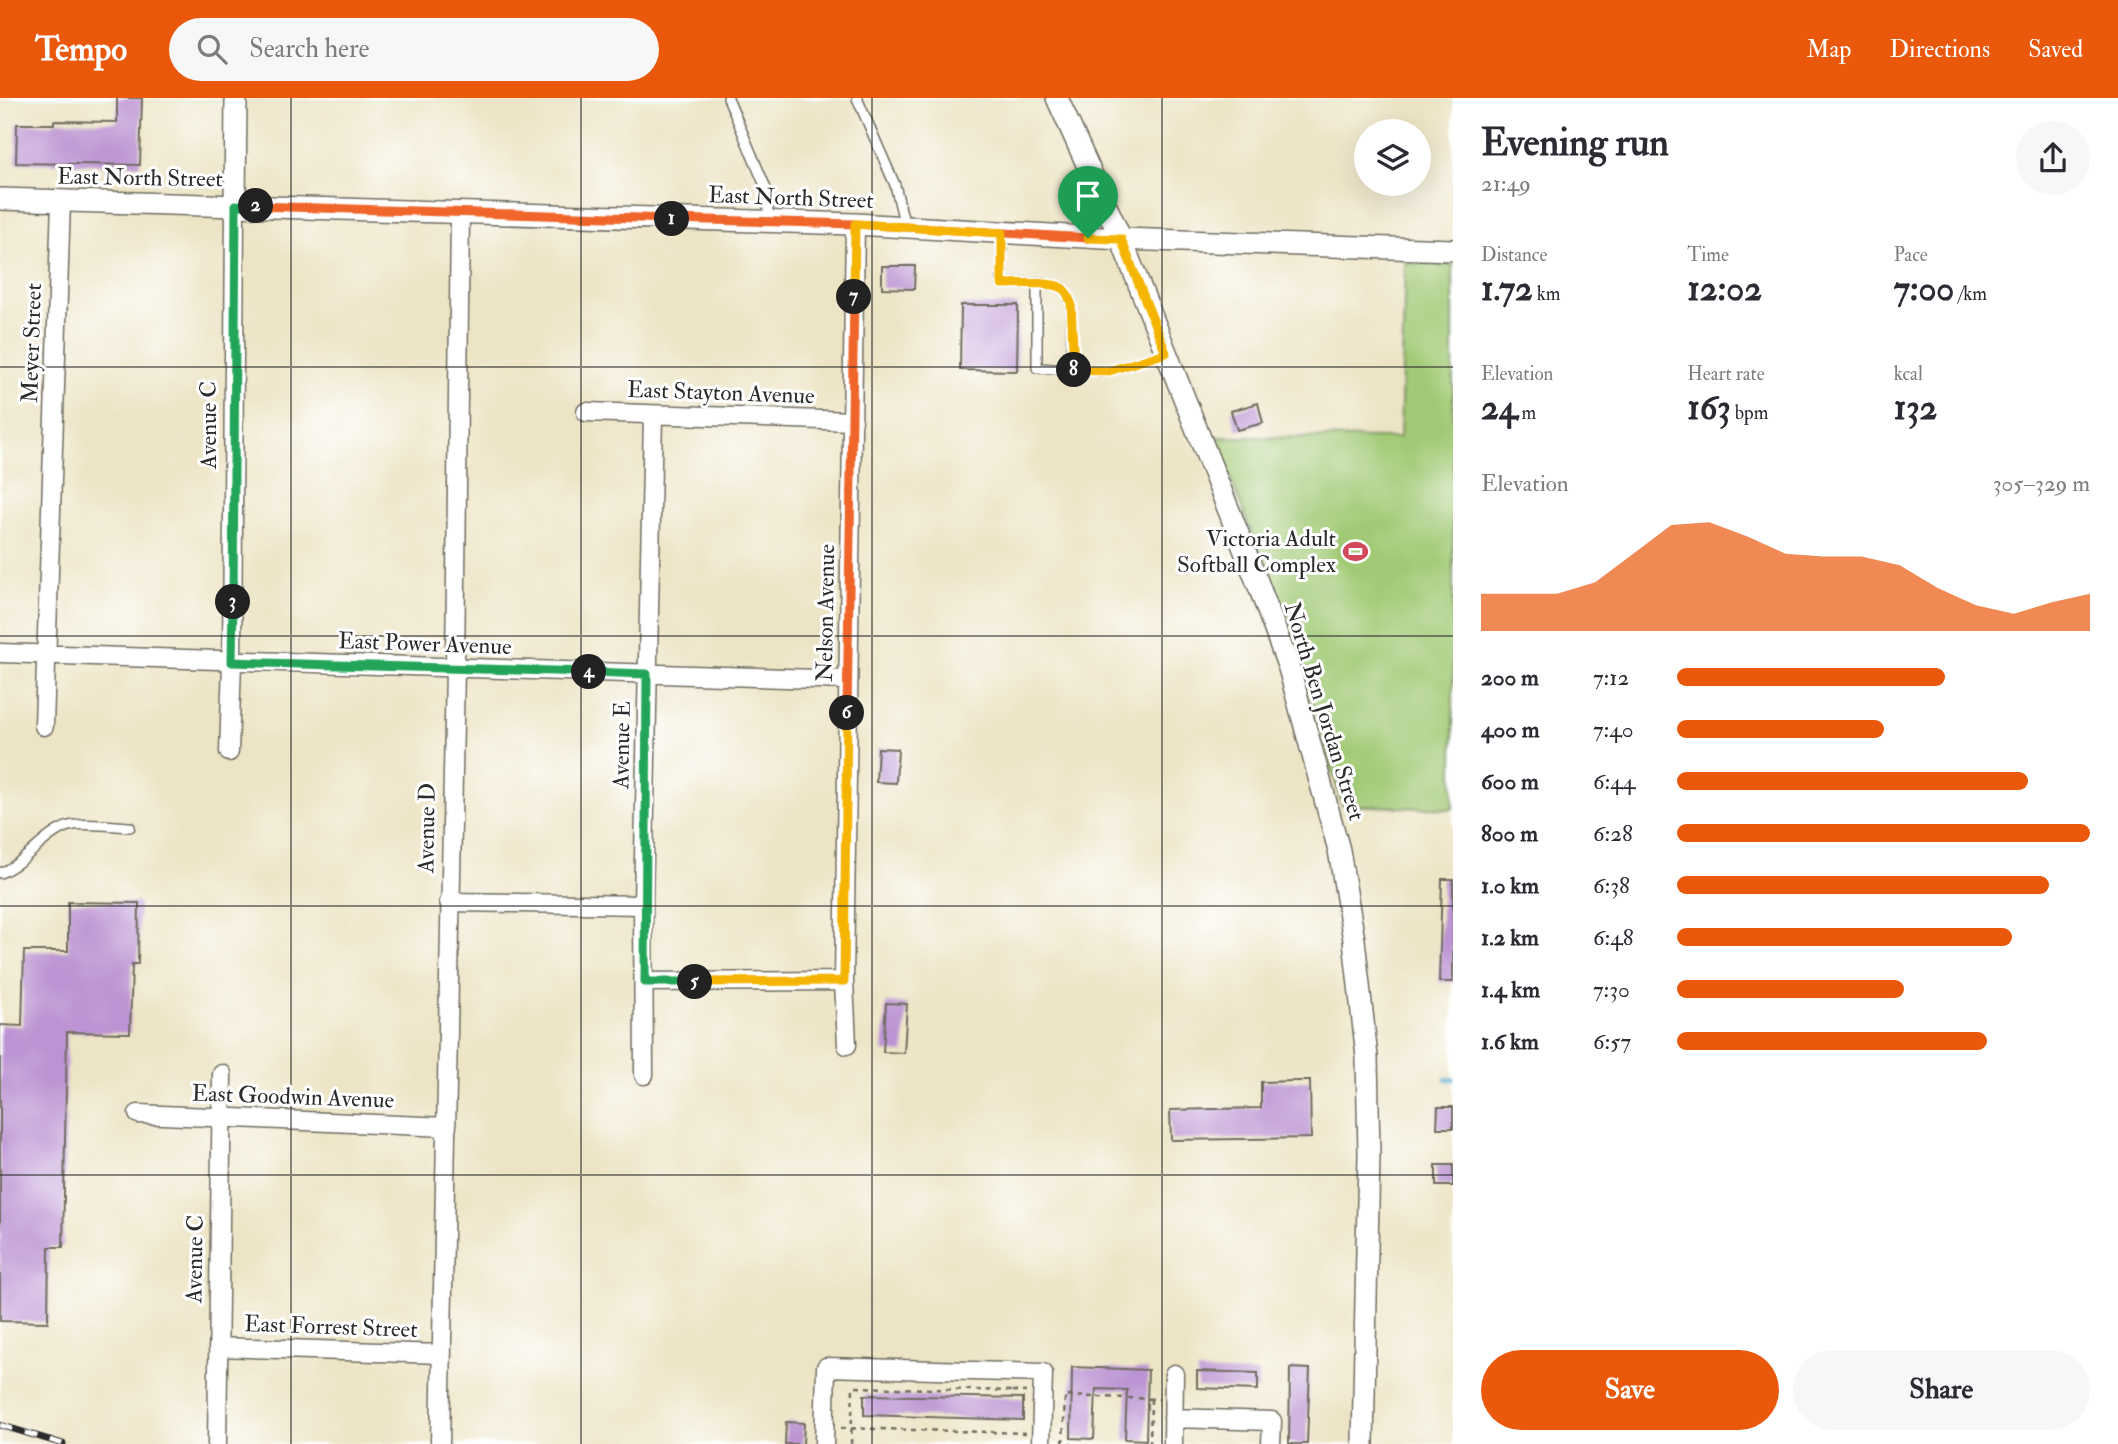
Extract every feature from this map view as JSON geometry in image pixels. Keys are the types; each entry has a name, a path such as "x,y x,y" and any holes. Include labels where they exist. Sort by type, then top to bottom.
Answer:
{"street":[{"name":"Avenue C","path":"229,752 236,98"},
{"name":"North Ben Jordan Street","path":"1057,98 1121,239 1289,668 1339,850 1354,940 1367,1057 1369,1154 1363,1444"},
{"name":"East North Street","path":"0,199 855,224 1121,239 1453,250"},
{"name":"Meyer Street","path":"44,726 61,201"},
{"name":"Avenue D","path":"440,1444 455,668 460,212"},
{"name":"Nelson Avenue","path":"847,1045 844,981 855,224"},
{"name":"East Stayton Avenue","path":"586,412 853,421"},
{"name":"Avenue E","path":"644,1075 643,905 653,415"},
{"name":"East Power Avenue","path":"0,653 848,680"},
{"path":"449,902 643,905"},
{"path":"645,982 844,981"},
{"name":"Avenue C","path":"217,1444 222,1074"},
{"name":"East Goodwin Avenue","path":"138,1114 447,1127"},
{"name":"East Forrest Street","path":"218,1347 442,1354"},
{"path":"824,1436 826,1367 1042,1373 1035,1437"},
{"path":"1172,1444 1174,1374"},
{"path":"1173,1418 1272,1421 1271,1444"}],"lane":[{"path":"728,98 768,193 768,222"},
{"path":"857,98 895,185 905,228"},
{"path":"1002,233 1002,284 1053,285 1061,287 1068,294 1071,303 1072,370"},
{"path":"1037,284 1037,369 1109,371 1166,353"},
{"path":"0,873 29,856 51,835 69,826 130,827"}],"path":[{"path":"1012,1391 1013,1372"},
{"path":"851,1444 853,1387 1026,1392"},
{"path":"1072,1444 1063,1444 1065,1396 1174,1399"},
{"path":"1150,1444 1151,1399"},
{"path":"824,1436 852,1429 1035,1437"},
{"path":"1025,1444 1035,1437"}],"green space":[{"name":"Victoria Adult Softball Complex","path":"1405,263 1453,265 1453,809 1342,805 1302,665 1215,437 1400,438"}],"building":[{"path":"117,98 142,98 140,165 16,163 17,124 54,124 54,121 117,122"},
{"path":"882,266 915,266 914,289 882,288"},
{"path":"961,305 1018,305 1017,371 960,370"},
{"path":"1258,403 1263,423 1237,430 1231,411"},
{"path":"878,748 898,749 896,783 876,782"},
{"path":"1442,879 1453,879 1453,982 1439,982"},
{"path":"68,902 139,903 138,964 132,964 130,1033 67,1032 63,1247 49,1247 48,1322 0,1321 0,1025 22,1026 24,951 68,951"},
{"path":"886,1003 907,1004 904,1053 883,1052"},
{"path":"1310,1081 1311,1138 1171,1140 1170,1110 1261,1108 1261,1082"},
{"path":"1438,1107 1453,1107 1453,1128 1437,1128"},
{"path":"1436,1165 1453,1165 1453,1186 1436,1186"},
{"path":"1072,1367 1148,1370 1146,1440 1125,1439 1127,1390 1096,1389 1094,1439 1071,1438"},
{"path":"1290,1368 1310,1369 1307,1444 1289,1444"},
{"path":"1197,1371 1258,1373 1258,1390 1197,1388"},
{"path":"864,1395 1023,1398 1023,1420 864,1415"},
{"path":"786,1422 804,1423 803,1444 785,1444"}],"waterway":[{"path":"1446,1079 1453,1079"}],"railway":[{"path":"0,1425 63,1444"}],"place":[{"name":"Victoria Adult Softball Complex","path":"1356,551"}],"route":[{"path":"1088,238 855,224 236,205 232,662 647,674 643,905 645,982 844,981 855,224 1002,233 1002,284 1053,285 1061,287 1068,294 1071,303 1072,370 1109,371 1166,353 1121,239 1088,238"}]}
